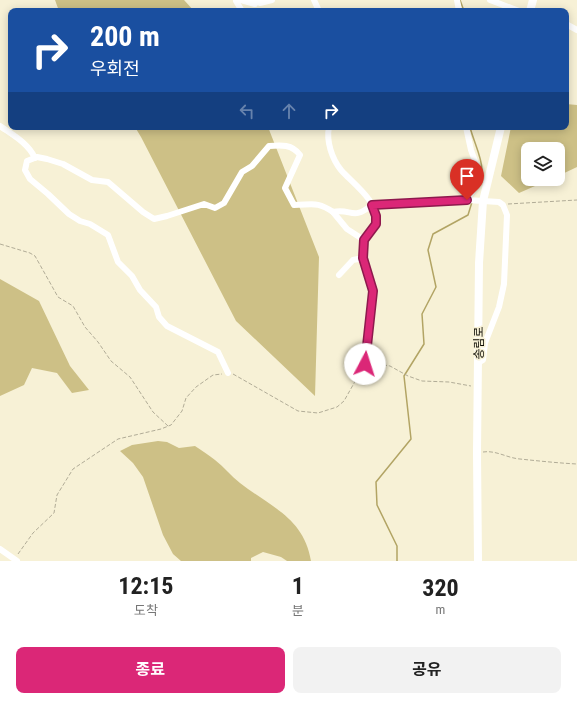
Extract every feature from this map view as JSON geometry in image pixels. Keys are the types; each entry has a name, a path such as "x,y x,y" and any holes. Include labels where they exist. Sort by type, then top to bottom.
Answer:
{"main road":[{"name":"송림로","path":"478,561 477,452 479,263 483,201 501,130"}],"street":[{"path":"240,8 236,1 240,0 254,4 272,0"},
{"path":"252,0 260,3"},
{"path":"490,0 511,8"},
{"path":"0,126 24,142 32,151 35,158"},
{"path":"329,130 329,143 336,162 342,171 359,186 372,205 376,216 376,224 364,240 363,258 373,291 365,364"},
{"path":"467,130 471,150 478,169 474,189 467,200"},
{"path":"228,373 218,352 167,326 159,317 156,307 140,290 132,276 118,262 108,235 69,214 30,179 25,170 27,161 37,157 63,164 92,180 108,182 143,212 154,219 204,204 215,208 224,203 242,172 252,166 269,146 284,144 297,150 300,155 285,188 294,205 323,205 333,212 347,229 364,240"},
{"path":"333,212 338,211 353,215 363,212 372,205 467,200 499,202 503,204 507,216 504,284 499,308 485,343 483,360 478,363"},
{"path":"339,275 353,260 363,258"},
{"path":"0,549 15,561"}],"path":[{"path":"503,204 577,200"},
{"path":"0,244 30,253 35,256 58,297 73,306 85,327 108,357 130,377 153,412 169,426"},
{"path":"15,561 33,533 54,513 57,495 74,470 118,439 171,425 182,411 186,398 196,386 213,375 232,373 298,411 318,413 337,407 344,401 365,364 376,363 390,366 408,376 422,381 449,382 478,387"},
{"path":"477,452 487,451 520,460 577,464"}],"shaded area":[{"path":"55,0 184,0 191,8 58,8"},
{"path":"569,104 577,105 577,167 565,173 565,142 521,142 521,186 535,186 519,193 501,176 510,130 569,130"},
{"path":"137,130 269,130 319,257 315,396 236,321"},
{"path":"0,279 39,301 70,366 89,390 72,393 57,373 32,368 24,385 0,396"},
{"path":"158,441 167,442 179,448 195,446 213,458 240,483 274,507 294,524 307,546 311,561 287,561 281,557 263,552 251,558 251,561 181,561 173,554 163,535 143,477 133,463 120,451 132,445"}],"waterway":[{"path":"460,0 463,8"},
{"path":"471,130 482,165 482,172 478,183"},
{"path":"397,561 397,546 377,505 376,482 411,439 404,376 424,344 422,314 436,287 428,250 433,234 468,215 472,202"}],"route":[{"path":"365,364 367,336 373,307 373,291 363,258 364,240 376,224 376,216 372,205 467,200"}]}
